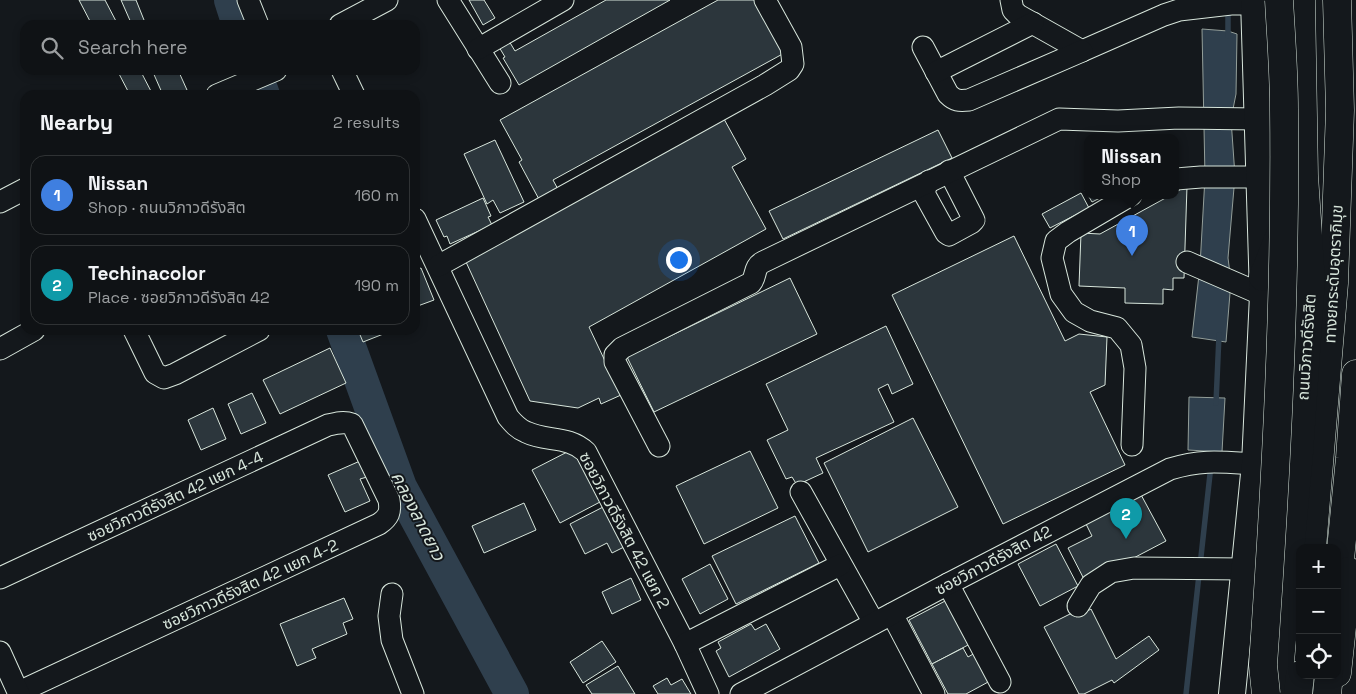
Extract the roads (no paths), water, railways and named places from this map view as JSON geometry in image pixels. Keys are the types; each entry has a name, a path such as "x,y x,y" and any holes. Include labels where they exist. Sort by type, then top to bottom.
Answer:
{"highway":[{"name":"ถนนวิภาวดีรังสิต","path":"1277,694 1299,454 1311,280 1304,176 1301,0"},
{"name":"ทางยกระดับอุตราภิมุข","path":"1312,544 1334,283 1340,110 1337,0"},
{"path":"1255,2 1284,108 1283,280 1277,455 1264,665 1266,694"},
{"path":"1263,286 1304,176"},
{"path":"1337,589 1356,374"},
{"path":"1341,635 1356,490"},
{"path":"1298,694 1300,679"},
{"path":"1327,694 1329,679"},
{"path":"1335,694 1336,679"}],"main road":[{"path":"1232,694 1255,464 1263,286 1247,177 1259,119 1255,2"}],"street":[{"path":"248,0 256,20"},
{"path":"349,20 387,0"},
{"path":"448,0 500,83"},
{"path":"478,49 563,0"},
{"path":"438,266 789,70 793,64 791,48 765,0"},
{"path":"1011,0 1013,10 1018,15 1082,51"},
{"path":"923,47 953,100 969,100 1164,15 1195,8 1255,2"},
{"path":"936,72 1033,23"},
{"path":"227,90 264,75"},
{"path":"344,75 352,90"},
{"path":"659,446 615,362 615,355 619,350 752,283 757,266 763,262 1059,119 1118,121 1204,118 1259,119"},
{"path":"929,181 925,188 925,195 946,233 950,235 971,224 974,220 949,171"},
{"path":"1179,179 1247,177"},
{"path":"0,202 20,192"},
{"path":"1125,199 1056,241 1052,258 1061,294 1074,312 1090,321 1117,328 1131,345 1135,368 1132,445"},
{"name":"ซอยวิภาวดีรังสิต 42 แยก 2","path":"420,229 508,416 517,427 528,433 565,440 579,445 586,452 685,644 708,694"},
{"path":"1193,264 1231,281 1263,286"},
{"path":"0,348 25,335"},
{"path":"136,335 155,373 164,378 249,335"},
{"name":"ซอยวิภาวดีรังสิต 42 แยก 4-4","path":"0,578 328,425 338,422 352,424"},
{"name":"ซอยวิภาวดีรังสิต 42 แยก 4-2","path":"19,693 379,524 388,517 390,509 389,500 352,424"},
{"name":"ซอยวิภาวดีรังสิต 42","path":"741,694 1170,469 1192,462 1255,464"},
{"path":"801,492 874,623"},
{"path":"685,644 840,564"},
{"path":"1078,606 1091,585 1111,572 1134,568 1245,569"},
{"path":"948,584 1000,682"},
{"path":"392,594 389,616 392,640 413,694"},
{"path":"892,614 934,694"},
{"path":"0,652 19,693"}],"water":[{"path":"1202,29 1228,31 1237,34 1236,94 1231,119 1235,176 1228,258 1231,281 1226,342 1192,337 1200,266 1205,177"},
{"path":"1189,397 1225,398 1222,452 1188,450"}],"waterway":[{"name":"คลองลาดยาว","path":"231,0 237,20"},
{"path":"1228,8 1228,36"},
{"name":"คลองลาดยาว","path":"256,75 261,90"},
{"name":"คลองลาดยาว","path":"345,335 400,487 512,694"},
{"path":"1216,403 1219,335"},
{"path":"1186,694 1211,465"}],"place":[{"name":"Nissan","path":"1132,256"},
{"name":"Techinacolor","path":"1126,539"}]}
